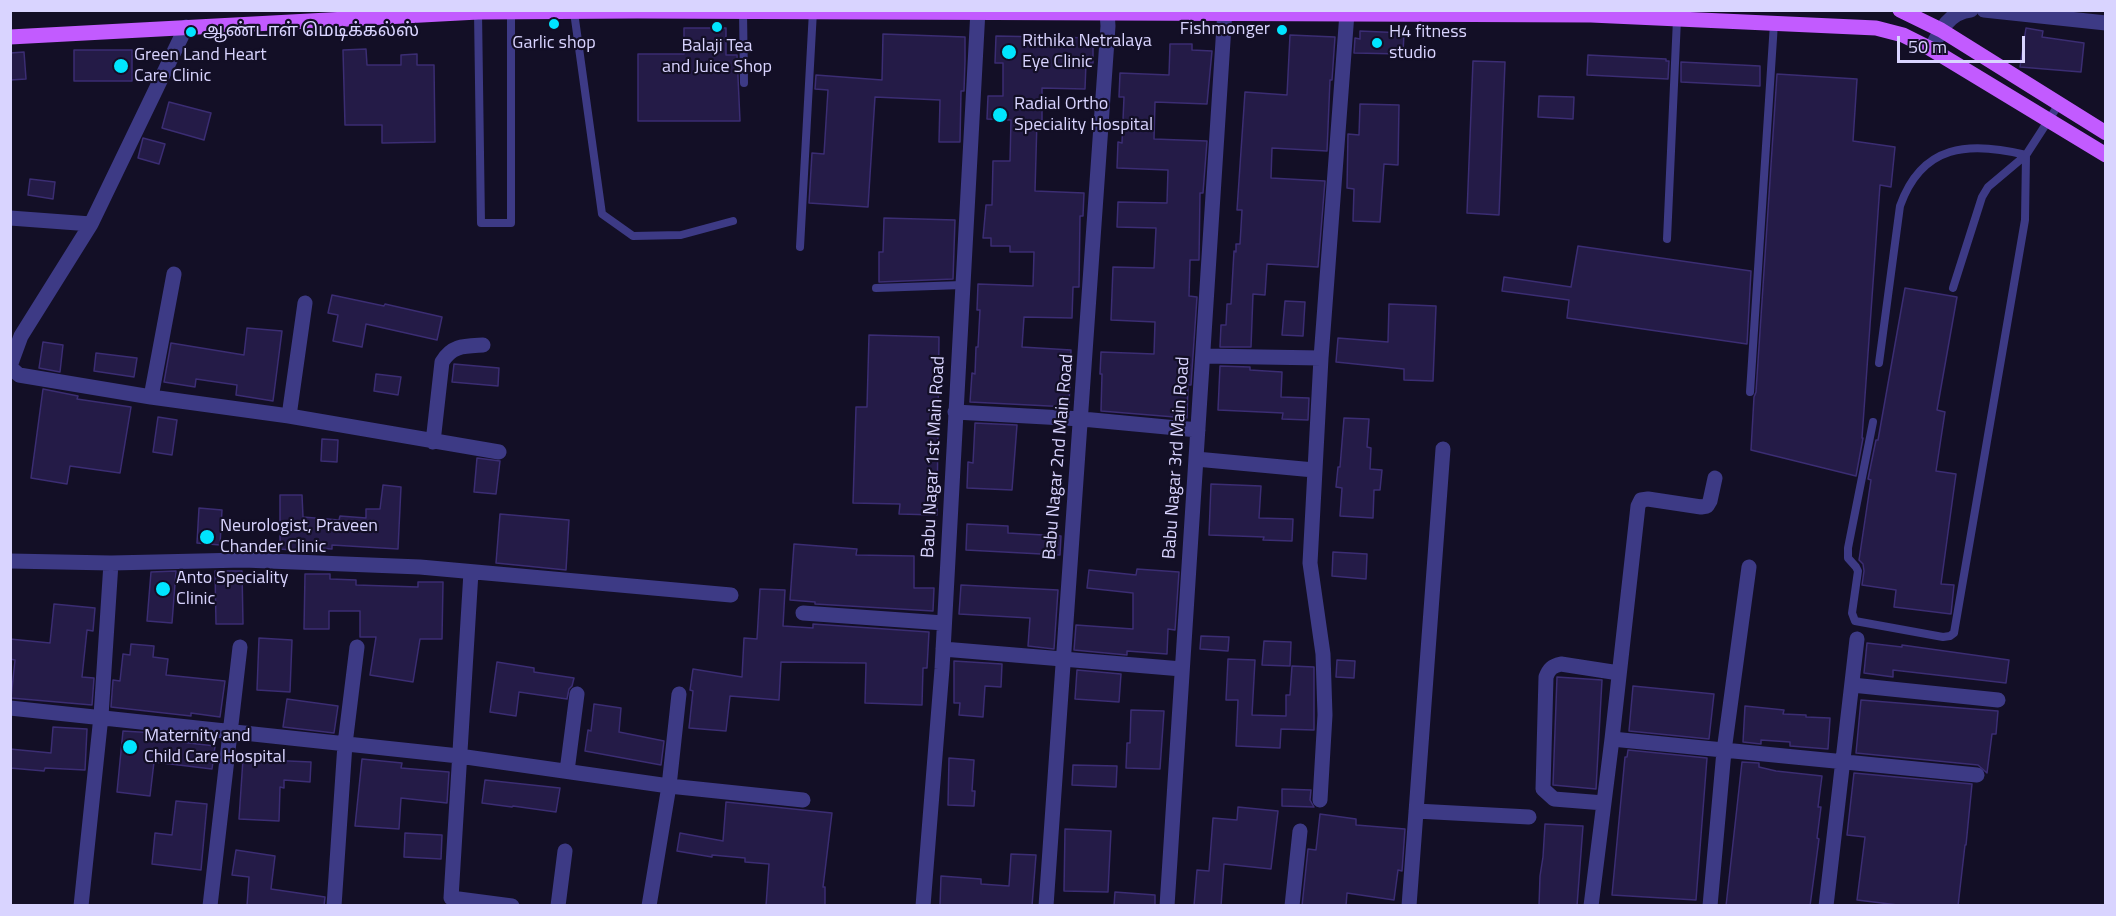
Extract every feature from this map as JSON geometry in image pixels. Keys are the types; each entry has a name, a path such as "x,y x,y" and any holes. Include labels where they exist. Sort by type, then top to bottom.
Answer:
{"main road":[{"path":"1900,10 1941,30 2106,133"},
{"path":"10,37 186,27 293,16 549,11 1591,13 1876,28 1903,35 1931,49 2106,155"}],"street":[{"path":"1931,49 1952,16 1971,10"},
{"path":"1984,10 2106,23"},
{"name":"Babu Nagar 1st Main Road","path":"923,906 943,649 978,11"},
{"name":"Babu Nagar 2nd Main Road","path":"1046,906 1074,495 1082,419 1108,26 1107,12"},
{"name":"Babu Nagar 3rd Main Road","path":"1167,906 1225,12"},
{"path":"1320,801 1325,715 1323,654 1310,563 1321,358 1347,14"},
{"path":"186,27 91,224 21,336 10,366 19,375 151,398 289,416 499,453"},
{"path":"10,218 91,224"},
{"path":"151,398 174,274"},
{"path":"289,416 305,303"},
{"path":"433,442 442,362 447,353 453,349 483,345"},
{"path":"1203,356 1321,358"},
{"path":"956,411 1082,419 1198,430"},
{"path":"1408,906 1443,449"},
{"path":"1196,459 1314,470"},
{"path":"1590,906 1612,738 1638,506 1641,500 1648,499 1707,506 1715,478"},
{"path":"10,561 111,563 244,560 409,567 731,595"},
{"path":"81,906 101,716 111,563"},
{"path":"1710,906 1724,751 1749,567"},
{"path":"471,572 450,902 512,906"},
{"path":"803,613 944,623"},
{"path":"1826,906 1857,639"},
{"path":"210,906 240,647"},
{"path":"334,906 345,744 357,647"},
{"path":"943,649 1182,669"},
{"path":"1604,803 1554,799 1543,789 1546,678 1548,671 1561,664 1619,673"},
{"path":"1852,685 1998,700"},
{"path":"567,771 577,694"},
{"path":"649,906 669,786 680,694"},
{"path":"10,708 459,756 669,786 803,800"},
{"path":"1612,738 1977,775"},
{"path":"1416,811 1529,817"},
{"path":"1292,906 1300,831"},
{"path":"558,906 565,851"}],"lane":[{"path":"743,11 744,83"},
{"path":"800,247 813,11"},
{"path":"478,12 481,223 511,223 511,12"},
{"path":"574,12 602,214 633,236 681,235 734,221"},
{"path":"1667,239 1677,19"},
{"path":"1750,392 1774,23"},
{"path":"1953,288 1982,197 1988,187 2026,155 2059,104"},
{"path":"1879,363 1900,206 1906,187 1921,168 1936,157 1961,149 1998,148 2026,155"},
{"path":"1873,422 1848,548 1848,558 1858,571 1851,613 1855,621 1943,638 1950,636 1954,633 2025,220 2026,155"},
{"path":"876,288 962,285"}],"building":[{"path":"684,28 726,28 726,55 737,55 740,121 638,121 638,54 684,54"},
{"path":"2026,28 2043,31 2042,37 2084,43 2081,72 2020,67"},
{"path":"1360,31 1404,33 1403,54 1354,53 1355,38 1360,39"},
{"path":"883,34 965,37 960,142 939,142 940,100 875,97 868,207 809,203 812,153 824,154 828,90 815,89 816,75 882,80"},
{"path":"1290,35 1335,37 1332,80 1330,80 1327,151 1272,148 1271,178 1325,181 1318,267 1267,264 1265,295 1253,294 1251,347 1220,347 1221,325 1226,325 1227,304 1231,304 1234,251 1236,252 1236,244 1240,244 1242,210 1237,210 1245,92 1287,95"},
{"path":"996,36 1093,38 1093,63 1086,63 1085,89 1042,88 1042,120 1037,120 1035,191 1084,193 1083,216 1080,216 1079,287 1073,287 1072,318 1024,317 1022,347 1071,350 1069,407 970,402 972,373 975,374 976,347 978,347 980,310 977,310 978,284 1033,286 1034,252 1010,252 1010,246 991,246 991,238 983,238 986,205 992,205 993,161 1010,161 1011,120 987,119 988,96 1003,96 1003,63 995,63"},
{"path":"1170,44 1192,44 1192,50 1212,51 1207,104 1155,102 1154,139 1207,141 1203,193 1200,193 1199,260 1190,260 1189,296 1197,297 1187,418 1101,411 1101,352 1154,354 1155,322 1111,320 1113,267 1154,268 1156,228 1117,227 1118,202 1167,203 1168,170 1117,168 1118,142 1122,143 1124,97 1119,97 1120,73 1169,75"},
{"path":"366,49 367,65 401,65 401,55 417,54 417,65 434,65 435,142 382,143 382,125 345,125 343,50"},
{"path":"74,50 132,50 132,81 74,81"},
{"path":"24,52 26,79 10,80 10,53"},
{"path":"1588,55 1666,59 1669,61 1668,79 1587,75"},
{"path":"1473,61 1505,62 1499,215 1467,213"},
{"path":"1681,62 1760,66 1760,86 1681,82"},
{"path":"1777,74 1857,79 1853,141 1895,147 1891,187 1880,185 1863,438 1856,476 1751,450"},
{"path":"1539,96 1574,97 1573,119 1538,117"},
{"path":"169,102 211,113 204,140 162,128"},
{"path":"1360,104 1399,105 1398,165 1384,164 1380,222 1353,221 1354,189 1347,188 1348,134 1359,135"},
{"path":"143,138 165,144 159,164 138,158"},
{"path":"30,179 55,182 53,199 28,195"},
{"path":"884,218 955,220 953,279 879,282 879,252 883,252"},
{"path":"1578,246 1751,271 1747,344 1567,318 1569,300 1502,291 1504,277 1571,287"},
{"path":"1905,288 1957,297 1937,410 1945,412 1936,471 1956,474 1941,584 1954,585 1951,614 1894,607 1896,590 1862,585 1864,571 1863,564 1859,560 1871,480 1868,479 1876,440 1878,440"},
{"path":"332,295 442,317 437,340 366,324 362,347 333,341 338,315 328,313"},
{"path":"1285,301 1305,302 1303,336 1282,335"},
{"path":"1389,304 1436,306 1433,381 1404,380 1404,369 1336,362 1338,338 1388,342"},
{"path":"247,328 282,331 273,401 236,395 237,385 196,379 195,387 164,382 171,343 244,355"},
{"path":"869,335 939,337 937,515 899,514 900,504 853,503 856,407 867,407"},
{"path":"43,342 63,345 60,372 39,368"},
{"path":"96,353 137,358 134,377 94,371"},
{"path":"454,364 499,368 498,386 452,382"},
{"path":"1220,366 1250,367 1250,370 1282,372 1281,397 1309,398 1308,420 1282,419 1283,413 1218,410"},
{"path":"376,374 401,377 398,395 374,391"},
{"path":"43,389 78,396 77,399 131,407 120,473 70,466 67,484 31,478"},
{"path":"158,417 177,420 172,455 153,452"},
{"path":"1344,418 1369,419 1367,447 1371,448 1370,469 1382,470 1380,490 1374,490 1373,518 1340,516 1342,488 1336,487"},
{"path":"975,423 1017,425 1012,490 967,488 968,462 973,463"},
{"path":"322,439 338,440 337,462 321,461"},
{"path":"477,458 500,461 496,494 474,492"},
{"path":"1211,484 1261,486 1259,518 1293,519 1292,541 1263,540 1264,537 1209,535"},
{"path":"383,485 401,487 398,549 332,545 332,549 303,547 303,551 280,549 280,495 302,495 303,517 339,520 340,516 366,518 366,509 380,509"},
{"path":"199,508 222,510 220,545 197,543"},
{"path":"500,514 569,520 566,570 496,563"},
{"path":"967,524 1008,526 1008,533 1061,536 1060,555 966,550"},
{"path":"794,544 857,549 856,555 914,556 914,588 934,588 933,611 815,604 815,602 790,600"},
{"path":"1333,552 1367,554 1366,579 1332,576"},
{"path":"1137,569 1179,572 1175,630 1168,629 1167,654 1127,651 1127,655 1074,650 1076,625 1133,629 1133,593 1087,588 1089,570 1136,575"},
{"path":"176,571 172,623 147,621 151,572"},
{"path":"215,571 242,571 243,624 216,624"},
{"path":"305,574 330,574 330,579 356,580 356,585 418,587 418,582 443,582 442,639 420,639 413,682 370,675 376,637 360,637 360,611 329,611 329,629 304,629"},
{"path":"961,585 1058,590 1054,649 1028,646 1030,618 959,614"},
{"path":"760,589 785,590 783,626 813,628 813,624 929,632 927,668 923,668 922,705 865,703 866,663 781,662 779,700 730,696 726,731 689,728 693,669 742,677 744,638 757,639"},
{"path":"54,604 95,608 93,631 87,630 82,677 94,678 92,705 11,698 15,660 10,659 10,639 50,643"},
{"path":"1201,636 1229,637 1228,651 1200,649"},
{"path":"259,638 292,640 290,692 257,690"},
{"path":"1264,641 1291,642 1290,666 1262,665"},
{"path":"1867,643 1902,647 1902,645 2009,660 2006,683 1893,670 1893,677 1864,673"},
{"path":"131,644 154,646 153,657 168,659 166,675 225,681 220,717 111,707 113,680 120,681 123,654 130,655"},
{"path":"1228,659 1255,660 1252,715 1286,716 1286,695 1290,695 1292,666 1314,667 1314,730 1281,729 1280,748 1236,746 1238,700 1226,700"},
{"path":"1337,660 1355,661 1354,678 1336,677"},
{"path":"954,661 1002,664 1001,687 985,686 983,717 959,715 960,703 954,703"},
{"path":"497,662 534,668 534,672 574,678 567,699 519,692 516,716 490,712"},
{"path":"1077,670 1121,674 1119,702 1075,699"},
{"path":"1557,677 1602,680 1596,789 1553,785"},
{"path":"1633,686 1714,694 1709,739 1629,731"},
{"path":"287,699 338,706 334,733 283,727"},
{"path":"1861,700 1998,711 1996,734 1992,734 1987,773 1978,765 1856,753"},
{"path":"594,704 621,708 619,732 664,741 661,765 585,751 588,730 591,731"},
{"path":"1745,706 1784,710 1783,714 1830,718 1828,749 1790,746 1790,742 1761,740 1761,744 1743,742"},
{"path":"1131,710 1164,711 1160,769 1126,768 1127,743 1130,743"},
{"path":"53,727 87,729 85,770 45,768 44,771 10,768 10,749 51,753"},
{"path":"123,731 155,733 154,739 215,746 212,769 154,762 150,796 117,792"},
{"path":"1628,750 1707,758 1696,900 1612,895 1625,757 1627,757"},
{"path":"949,758 974,760 972,791 975,791 974,806 948,805"},
{"path":"243,759 311,762 310,782 284,780 284,788 280,787 279,821 239,819"},
{"path":"362,759 402,763 401,768 449,772 447,803 401,798 399,829 355,826"},
{"path":"1742,762 1759,763 1759,767 1776,771 1822,776 1818,807 1821,807 1817,838 1819,839 1810,906 1726,906"},
{"path":"1073,765 1117,766 1116,787 1072,785"},
{"path":"1854,773 1972,784 1958,906 1906,906 1857,900 1865,837 1847,835"},
{"path":"485,780 560,788 556,812 482,803"},
{"path":"1282,789 1311,790 1310,800 1314,807 1282,806"},
{"path":"176,801 207,804 201,870 152,864 155,833 172,835"},
{"path":"726,802 832,813 823,887 825,887 825,906 766,906 769,864 745,862 745,858 712,855 712,857 677,851 680,833 723,841"},
{"path":"1238,807 1278,811 1271,869 1224,864 1221,906 1194,906 1197,870 1209,871 1213,818 1237,820"},
{"path":"1320,814 1356,819 1356,825 1405,829 1402,871 1398,870 1394,900 1347,893 1346,906 1302,906 1308,849 1316,850"},
{"path":"1545,824 1583,826 1577,906 1539,906"},
{"path":"1065,829 1111,831 1108,892 1064,891"},
{"path":"405,833 442,835 441,859 404,857"},
{"path":"236,850 275,856 271,889 325,897 324,906 247,906 249,877 232,875"},
{"path":"1011,854 1036,855 1032,906 940,906 941,876 981,879 981,884 1009,886"},
{"path":"1115,892 1155,895 1155,906 1114,906"}],"place":[{"name":"Garlic shop","path":"554,24"},
{"name":"Balaji Tea and Juice Shop","path":"717,27"},
{"name":"Fishmonger","path":"1282,30"},
{"name":"ஆண்டாள் மெடிக்கல்ஸ்","path":"191,32"},
{"name":"H4 fitness studio","path":"1377,43"},
{"name":"Rithika Netralaya Eye Clinic","path":"1009,52"},
{"name":"Green Land Heart Care Clinic","path":"121,66"},
{"name":"Radial Ortho Speciality Hospital","path":"1000,115"},
{"name":"Neurologist, Praveen Chander Clinic","path":"207,537"},
{"name":"Anto Speciality Clinic","path":"163,589"},
{"name":"Maternity and Child Care Hospital","path":"130,747"}]}
